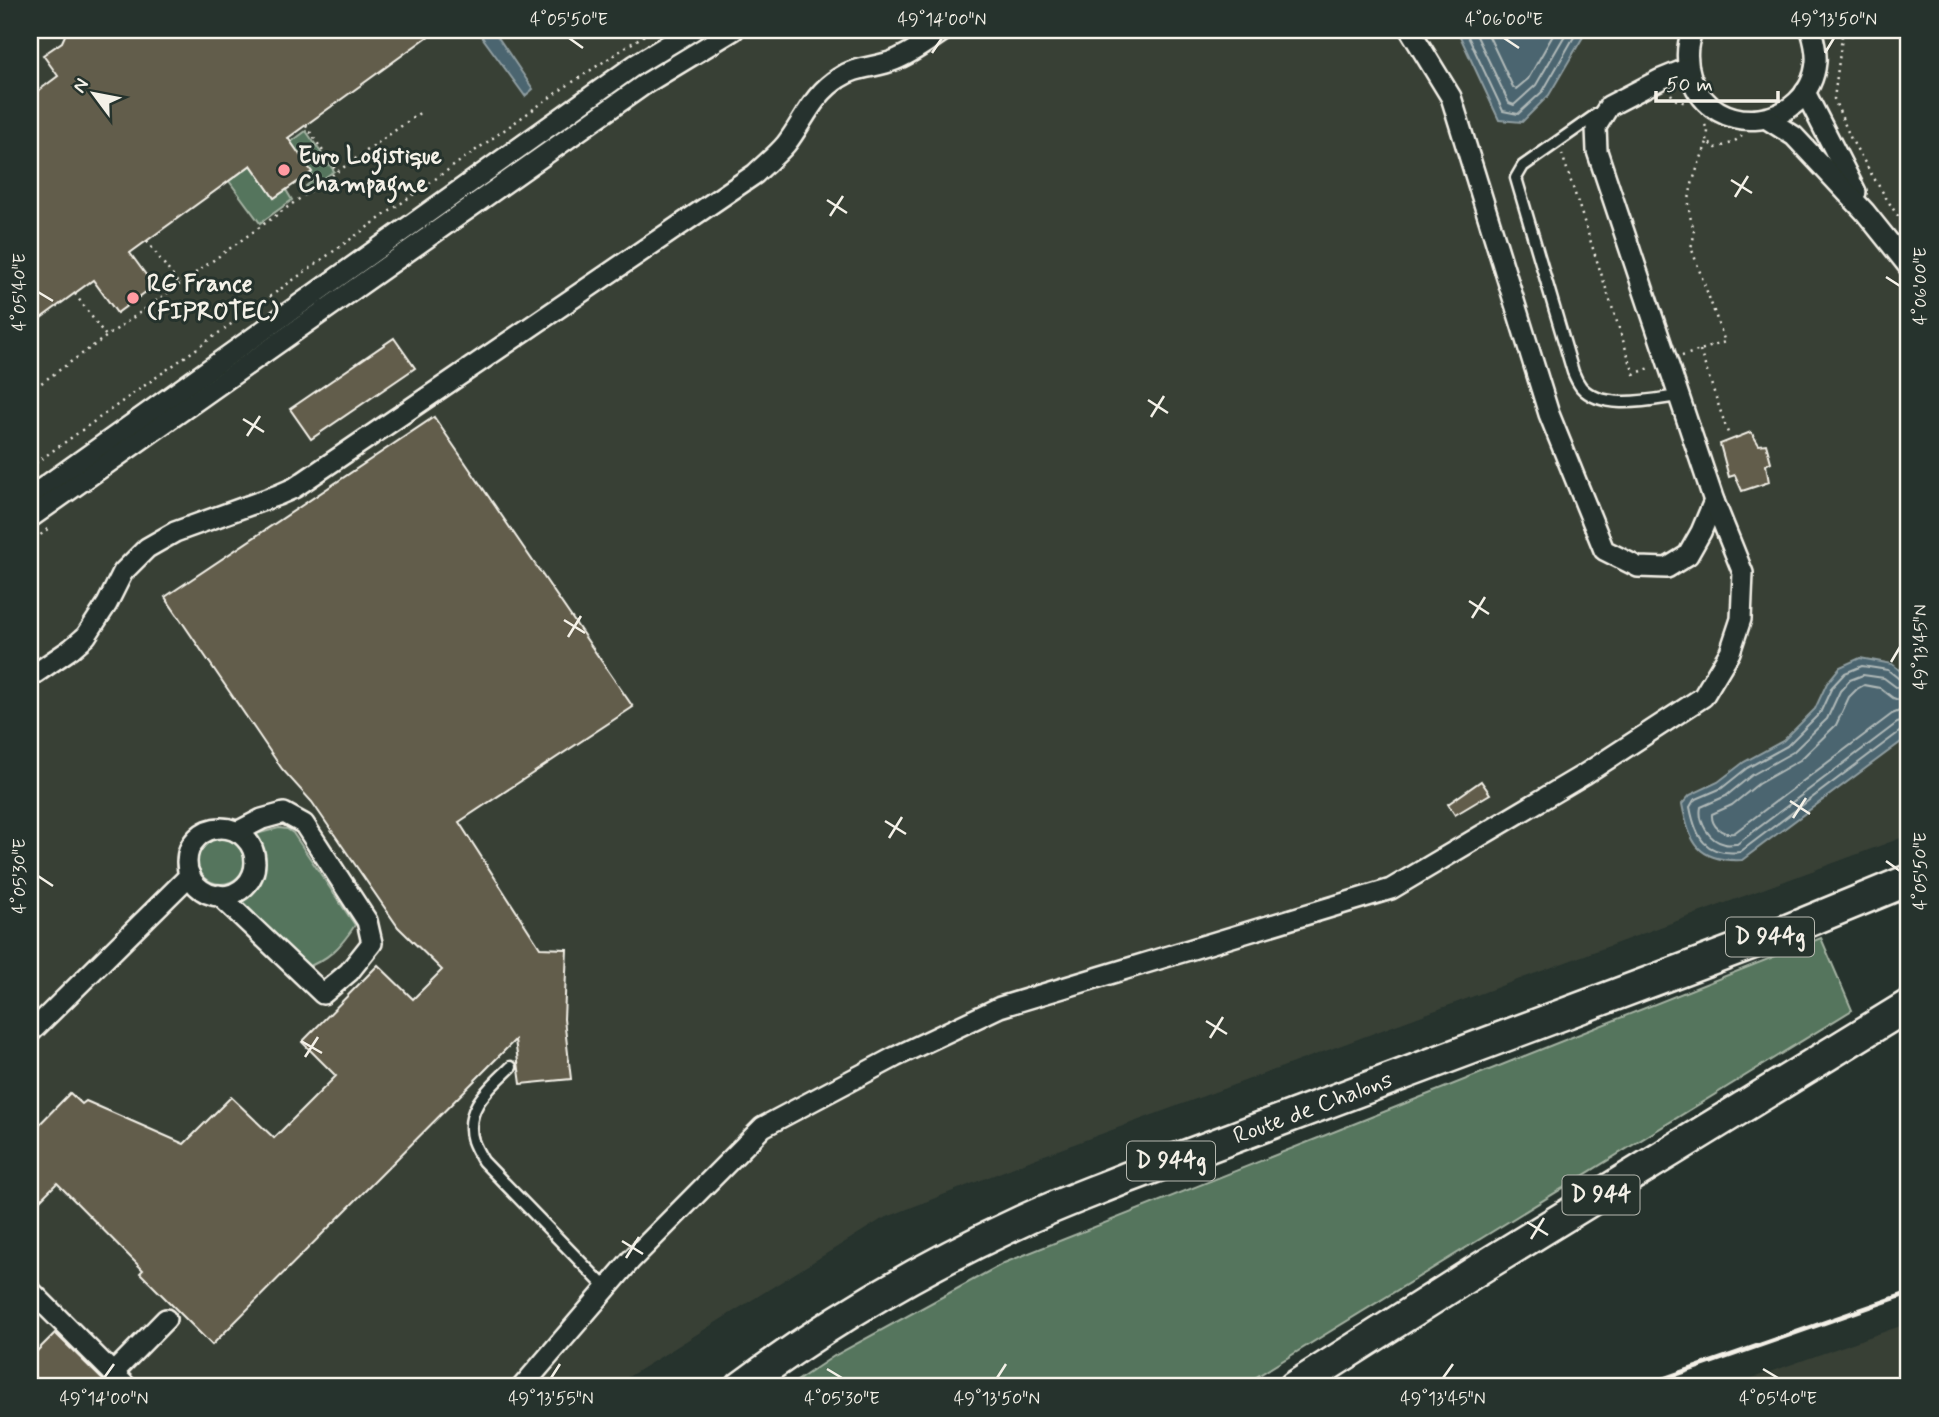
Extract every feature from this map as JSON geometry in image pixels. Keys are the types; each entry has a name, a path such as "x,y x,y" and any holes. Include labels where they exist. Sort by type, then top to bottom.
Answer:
{"main road":[{"name":"Route de Chalons","path":"741,1387 844,1319 932,1266 1024,1220 1126,1178 1780,933 1909,880"},
{"name":"D 944","path":"1294,1387 1484,1266 1909,1005"}],"street":[{"path":"30,498 623,73 693,30"},
{"path":"30,518 633,92 734,30"},
{"path":"30,677 86,636 107,604 123,572 147,548 176,532 294,488 755,174 785,145 823,89 838,78 851,71 892,61 911,53 945,30"},
{"path":"1410,30 1451,97 1549,414 1604,550 1638,567 1667,568 1688,555 1714,501"},
{"path":"1693,30 1687,52 1688,68 1694,85 1717,111 1733,118 1750,120 1767,119 1788,108 1805,92 1816,63 1814,38 1826,30"},
{"path":"522,1387 631,1260 763,1127 895,1057 1000,1007 1391,890 1585,774 1703,696 1730,652 1741,620 1743,573 1714,501 1597,152 1596,127 1609,106 1688,68"},
{"path":"1805,92 1865,212"},
{"path":"1767,119 1794,136 1865,212 1909,267"},
{"path":"219,895 323,994 349,972 372,943 367,921 304,824 284,813 262,818 237,832"},
{"path":"222,827 237,832 253,848 254,871 249,881 241,890 230,894 219,895 201,889 190,875 187,864 193,842 211,829 222,827"},
{"path":"30,1033 190,875"},
{"path":"30,1290 120,1380 166,1319"}],"lane":[{"path":"1609,106 1523,166 1516,178 1573,372 1581,387 1597,399 1636,402 1678,396"},
{"path":"511,1067 480,1097 471,1119 473,1141 483,1161 607,1289"}],"path":[{"path":"30,467 559,91 652,30"},
{"path":"1838,30 1842,37 1834,99 1872,175 1909,229"},
{"path":"30,391 421,112"},
{"path":"306,126 337,172"},
{"path":"147,241 179,284"},
{"path":"75,293 107,336"},
{"path":"1699,351 1729,436"}],"shaded area":[{"path":"30,30 1909,30 1909,835 1039,1157 882,1219 612,1387 30,1387"},
{"path":"1909,1323 1909,1387 1727,1387"}],"green space":[{"path":"306,131 334,171 308,190 306,186 315,179 291,142"},
{"path":"251,165 274,198 286,190 292,200 260,223 229,181"},
{"path":"279,828 293,833 355,925 333,952 303,969 234,902 252,888 262,874 263,856 256,834"},
{"path":"221,836 238,843 245,860 238,877 221,884 204,877 197,860 204,843"},
{"path":"1821,938 1852,1010 1240,1387 788,1387 834,1356 1004,1263"}],"water":[{"path":"477,30 493,30 533,89 525,96"},
{"path":"1457,30 1587,30 1549,95 1522,122 1499,120"},
{"path":"1860,658 1892,664 1909,678 1909,731 1905,739 1742,860 1715,858 1698,848 1689,830 1682,804 1690,795 1718,782 1744,762 1783,741 1815,709 1827,683 1840,667"}],"building":[{"path":"73,30 437,30 288,138 312,172 274,198 251,165 130,253 154,286 117,313 93,280 30,326 30,97 58,76 43,55 62,42 66,33"},
{"path":"394,338 415,368 311,439 290,409"},
{"path":"434,417 633,707 459,822 540,948 567,949 564,1019 571,1079 521,1084 515,1040 212,1345 140,1273 143,1270 57,1183 30,1210 30,1134 70,1093 82,1104 86,1101 184,1144 231,1097 274,1138 336,1076 302,1042 378,965 413,999 442,970 398,927 312,802 282,769 165,597"},
{"path":"1751,432 1759,445 1766,444 1771,462 1766,465 1769,482 1742,491 1735,475 1729,477 1720,444"},
{"path":"1481,781 1490,794 1455,815 1448,804"},
{"path":"55,1333 110,1387 43,1387 30,1372 30,1358"}],"railway":[{"path":"1640,1387 1909,1293"}],"place":[{"name":"Euro Logistique Champagne","path":"284,170"},
{"name":"RG France (FIPROTEC)","path":"133,298"}]}
